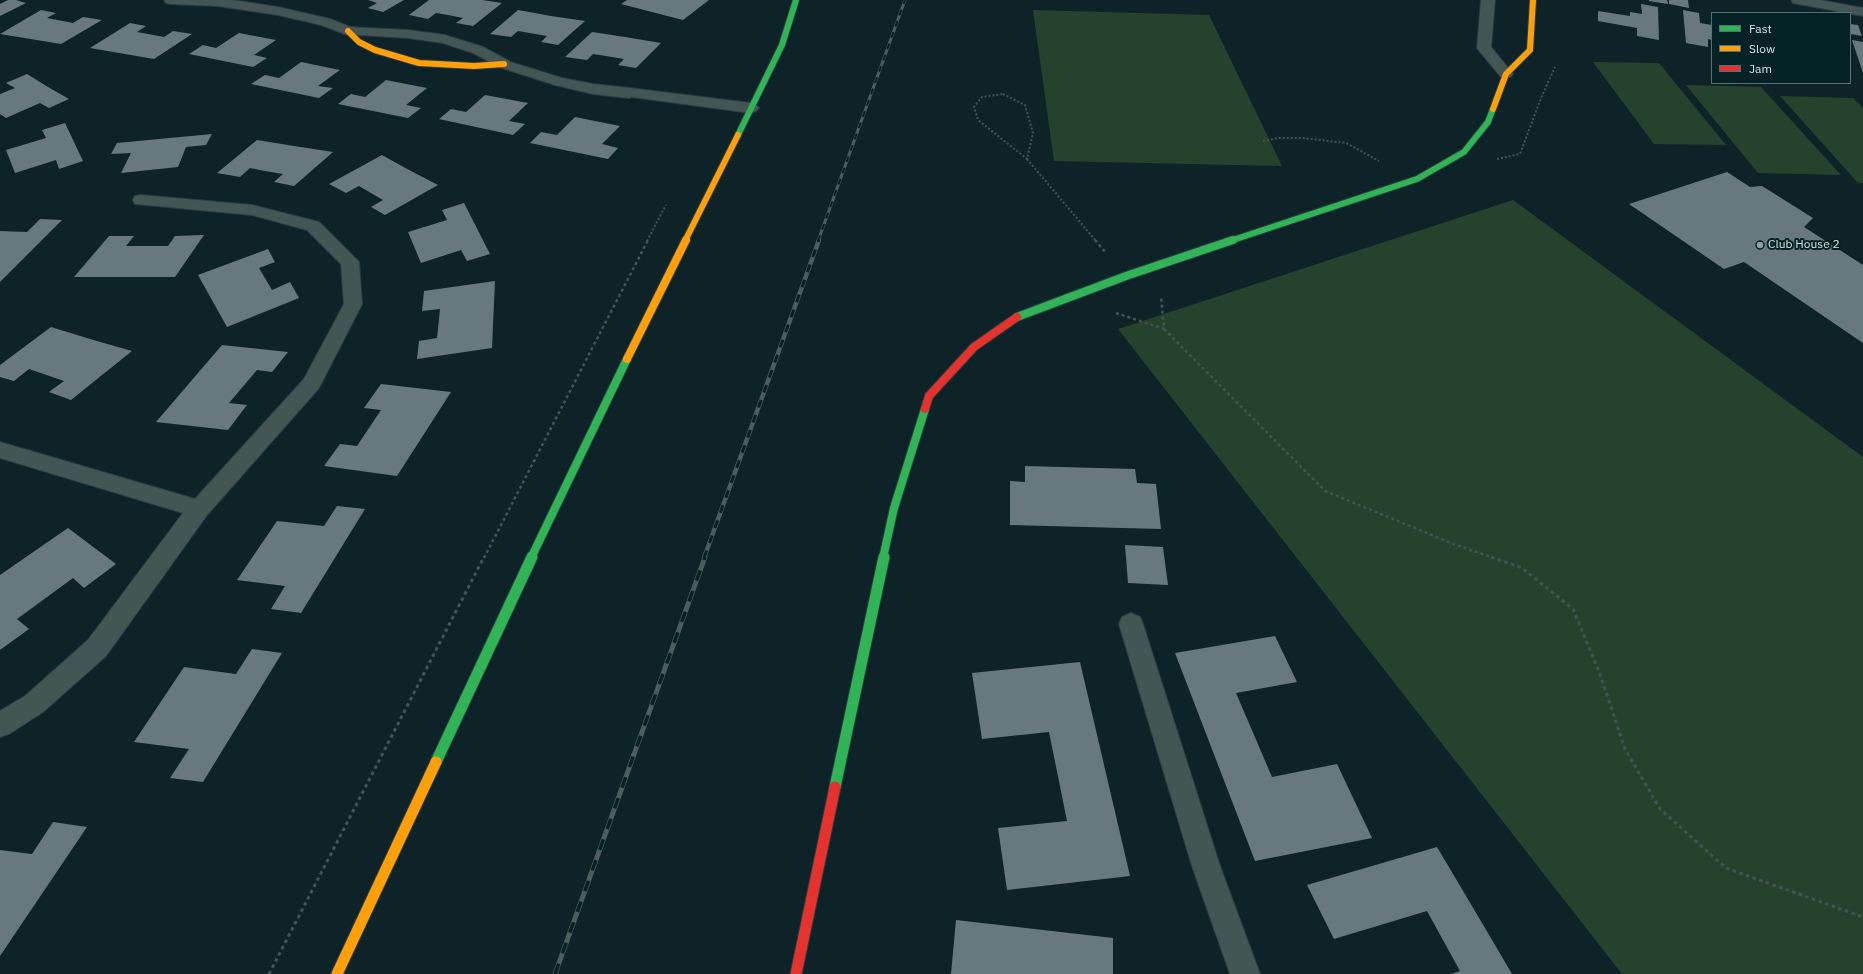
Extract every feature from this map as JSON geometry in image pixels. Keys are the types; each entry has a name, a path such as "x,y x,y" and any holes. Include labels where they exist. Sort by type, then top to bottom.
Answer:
{"street":[{"path":"171,0 223,1 278,11 325,22 348,31 408,34 445,39 478,50 504,64 560,82 593,89 629,94 751,108"},
{"path":"278,11 287,0"},
{"path":"337,974 575,465 782,45 796,0"},
{"path":"1488,0 1484,48 1506,74"},
{"path":"796,974 894,508 929,396 974,347 1018,316 1126,276 1417,179 1464,152 1488,122 1506,74 1530,50 1533,0"},
{"path":"1798,0 1863,12"},
{"path":"348,31 359,42 395,58 419,62 474,66 504,64"},
{"path":"0,725 34,704 97,648 200,509 312,383 353,304 350,262 313,226 252,210 141,200"},
{"path":"0,450 200,509"},
{"path":"1131,624 1206,866 1245,974"}],"path":[{"path":"1490,161 1520,154 1541,98 1557,63"},
{"path":"1027,159 1033,133 1025,105 1003,94 982,97 974,107 978,120 1027,159 1142,293 1160,287 1164,329"},
{"path":"1263,141 1278,138 1303,138 1346,143 1417,179"},
{"path":"269,974 667,203"},
{"path":"1114,312 1164,329 1325,492 1456,545 1522,568 1573,609 1600,674 1625,749 1660,809 1726,868 1863,917"}],"green space":[{"path":"1033,10 1209,15 1282,166 1054,161"},
{"path":"1593,62 1659,63 1726,145 1654,144"},
{"path":"1686,85 1761,87 1841,175 1758,173"},
{"path":"1780,96 1853,98 1863,108 1863,183 1858,183"},
{"path":"1513,200 1863,457 1863,974 1622,974 1118,329"}],"building":[{"path":"8,0 16,0 26,3 0,16 0,4"},
{"path":"368,0 404,0 383,12 368,8 377,3"},
{"path":"429,0 482,0 502,3 473,26 456,23 463,18 448,15 436,13 428,19 409,15"},
{"path":"627,0 709,0 683,20 621,4"},
{"path":"1667,0 1668,4 1649,1"},
{"path":"1669,0 1688,0 1689,8 1669,4"},
{"path":"1641,4 1658,7 1659,40 1637,36 1637,28 1598,21 1598,11 1630,16 1630,12 1642,14"},
{"path":"41,10 56,13 47,18 73,23 83,17 102,20 61,44 0,34"},
{"path":"518,10 585,21 558,45 541,42 547,36 518,31 511,37 490,34"},
{"path":"1683,10 1699,13 1700,23 1711,25 1711,40 1708,39 1708,47 1686,43"},
{"path":"130,23 146,26 137,32 164,37 173,31 192,34 154,59 90,48"},
{"path":"1851,24 1858,25 1862,36 1851,34"},
{"path":"592,32 661,43 636,68 618,65 624,59 606,56 593,54 587,60 565,57"},
{"path":"239,33 276,40 254,55 267,58 253,67 189,54 203,45 216,48"},
{"path":"1852,40 1863,42 1863,73"},
{"path":"301,62 340,70 318,86 333,88 319,98 251,84 265,75 279,78"},
{"path":"27,74 69,99 49,108 40,103 6,118 0,114 0,94 15,88 6,83"},
{"path":"386,80 427,88 406,105 421,108 408,118 338,104 351,94 365,97"},
{"path":"485,95 528,103 509,121 525,124 513,135 439,119 451,109 466,112"},
{"path":"575,117 620,126 602,144 618,148 608,159 530,143 541,132 557,135"},
{"path":"65,123 83,161 59,169 56,160 15,173 6,150 46,138 42,130"},
{"path":"212,134 206,145 186,147 178,167 121,173 131,153 111,154 117,143"},
{"path":"257,140 333,152 294,186 274,182 283,174 250,168 240,177 217,173"},
{"path":"382,155 438,185 385,215 371,207 383,200 359,186 346,193 329,184"},
{"name":"Club House 2","path":"1727,172 1750,187 1762,186 1813,218 1804,227 1863,265 1863,343 1744,262 1724,269 1629,204"},
{"path":"464,203 490,254 467,261 461,250 421,263 408,232 447,220 442,210"},
{"path":"40,219 62,220 0,282 0,231 27,232"},
{"path":"204,235 175,277 74,277 109,236 134,236 126,246 168,246 175,236"},
{"path":"268,249 275,262 259,268 272,290 290,282 299,298 227,327 198,275"},
{"path":"495,281 492,348 417,359 419,341 437,338 440,309 422,311 424,291"},
{"path":"51,327 132,351 71,400 49,392 64,381 29,369 14,381 0,377 0,365"},
{"path":"222,345 288,352 272,372 257,370 229,403 247,405 228,430 156,422"},
{"path":"381,384 451,392 397,476 324,466 340,444 357,446 381,410 364,408"},
{"path":"1025,466 1135,469 1137,483 1156,484 1161,529 1010,525 1010,481 1025,482"},
{"path":"337,506 365,509 301,613 271,609 285,586 237,580 277,521 324,526"},
{"path":"68,528 116,564 84,588 73,578 17,619 29,629 0,650 0,575"},
{"path":"1125,545 1163,547 1168,585 1128,583"},
{"path":"1275,636 1297,682 1236,693 1272,777 1337,764 1372,838 1255,861 1175,653"},
{"path":"252,649 282,653 203,782 170,778 189,749 134,742 184,667 236,674"},
{"path":"1080,662 1130,876 1007,890 998,828 1067,821 1049,732 982,739 972,673"},
{"path":"53,822 87,827 0,956 0,850 32,854"},
{"path":"1437,847 1512,974 1451,974 1460,971 1427,911 1334,939 1307,885"},
{"path":"956,920 1113,938 1113,974 951,974"}],"railway":[{"path":"818,241 905,0"},
{"path":"704,558 819,240"},
{"path":"555,974 705,557"}],"traffic: fast":[{"path":"738,135 782,45 796,0"},
{"path":"1017,317 1126,276 1417,179 1464,152 1488,122 1493,109"},
{"path":"436,762 578,458 627,359"},
{"path":"835,787 894,508 925,409"}],"traffic: slow":[{"path":"1493,109 1506,74 1530,50 1533,0"},
{"path":"348,31 359,42 375,50 419,63 474,66 504,64"},
{"path":"627,359 738,135"},
{"path":"337,974 436,762"}],"traffic: jam":[{"path":"925,409 929,396 974,347 1017,317"},
{"path":"796,974 835,787"}],"place":[{"name":"Club House 2","path":"1760,245"}]}
